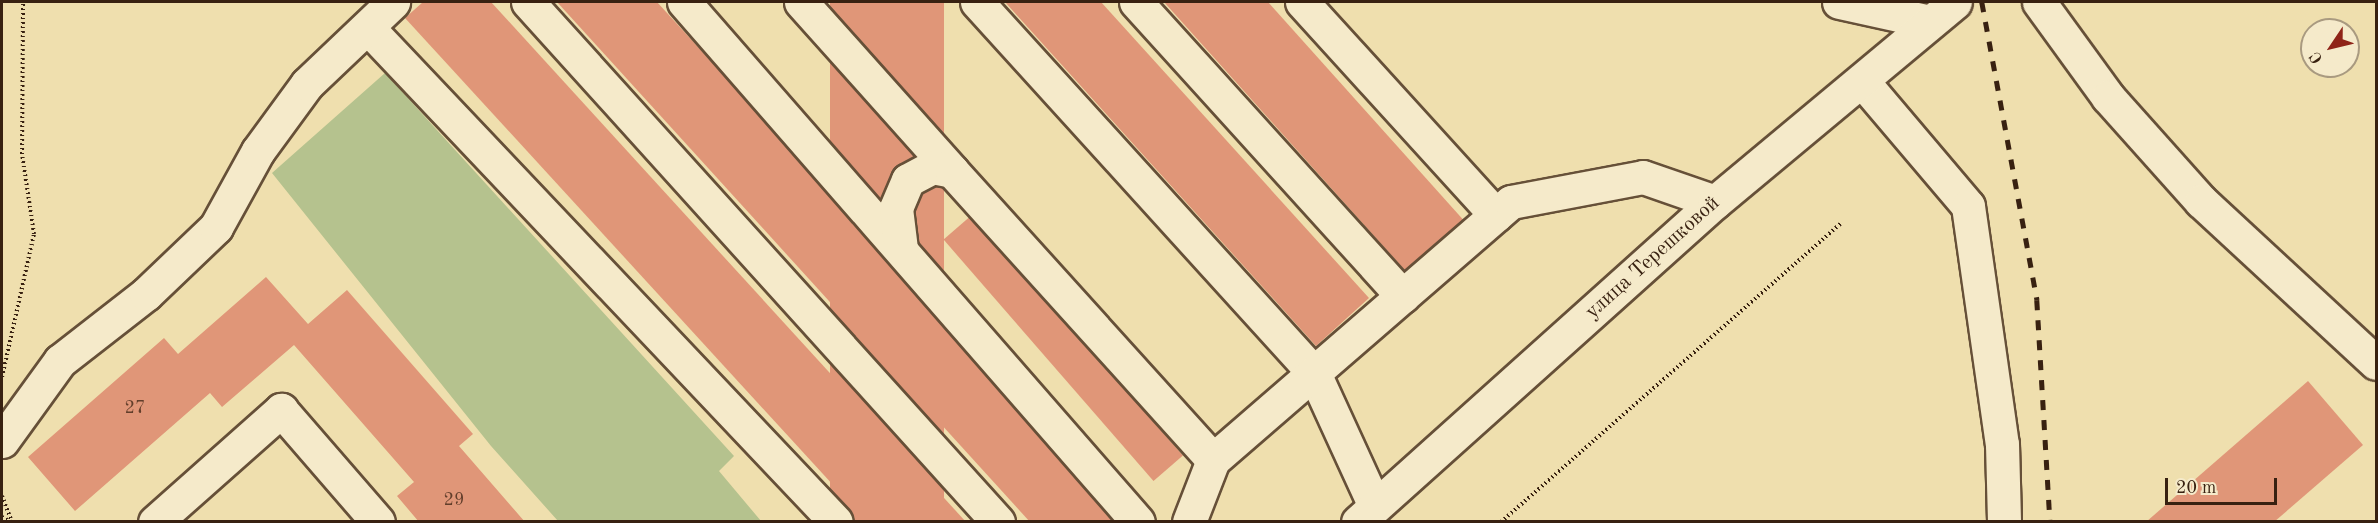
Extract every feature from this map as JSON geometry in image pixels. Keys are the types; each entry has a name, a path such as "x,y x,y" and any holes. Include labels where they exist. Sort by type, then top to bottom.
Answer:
{"street":[{"path":"2,441 60,361 147,294 216,227 258,151 308,84 393,2"},
{"path":"528,2 998,522"},
{"path":"684,2 1138,522"},
{"path":"801,2 1213,460"},
{"path":"977,2 1314,373 1367,514"},
{"path":"1136,2 1403,296"},
{"path":"1302,2 1496,215"},
{"path":"1839,2 1930,22"},
{"name":"улица Терешковой","path":"1367,514 1715,202 1863,82 1955,2"},
{"path":"2039,2 2108,97 2201,201 2376,363"},
{"path":"368,28 836,522"},
{"path":"1863,82 1968,206 2002,444 2004,522"},
{"path":"901,249 896,208 908,180 932,167 952,171"},
{"path":"1190,522 1213,460 1511,202 1643,177 1715,202"},
{"path":"155,522 281,410 378,522"}],"path":[{"path":"2,382 34,234 21,154 23,2"},
{"path":"1502,522 1842,222"},
{"path":"2,496 11,522"},
{"path":"2,517 11,522"}],"green space":[{"path":"385,73 734,456 719,471 761,521 558,521 491,446 272,173"}],"building":[{"path":"423,2 491,2 966,522 867,522 405,18"},
{"path":"557,2 657,2 1127,517 1122,522 1030,522"},
{"path":"830,2 944,2 944,522 830,522"},
{"path":"1005,2 1101,2 1369,298 1316,346"},
{"path":"1164,2 1268,2 1467,224 1409,275"},
{"path":"973,214 1183,456 1154,481 944,240"},
{"path":"266,277 308,324 347,290 473,434 459,446 525,522 419,522 397,496 414,482 294,345 222,407 210,393 75,511 28,457 164,338 178,354"},
{"path":"2308,381 2363,445 2274,522 2146,522"}],"railway":[{"path":"1982,2 2037,300 2050,522"}]}
